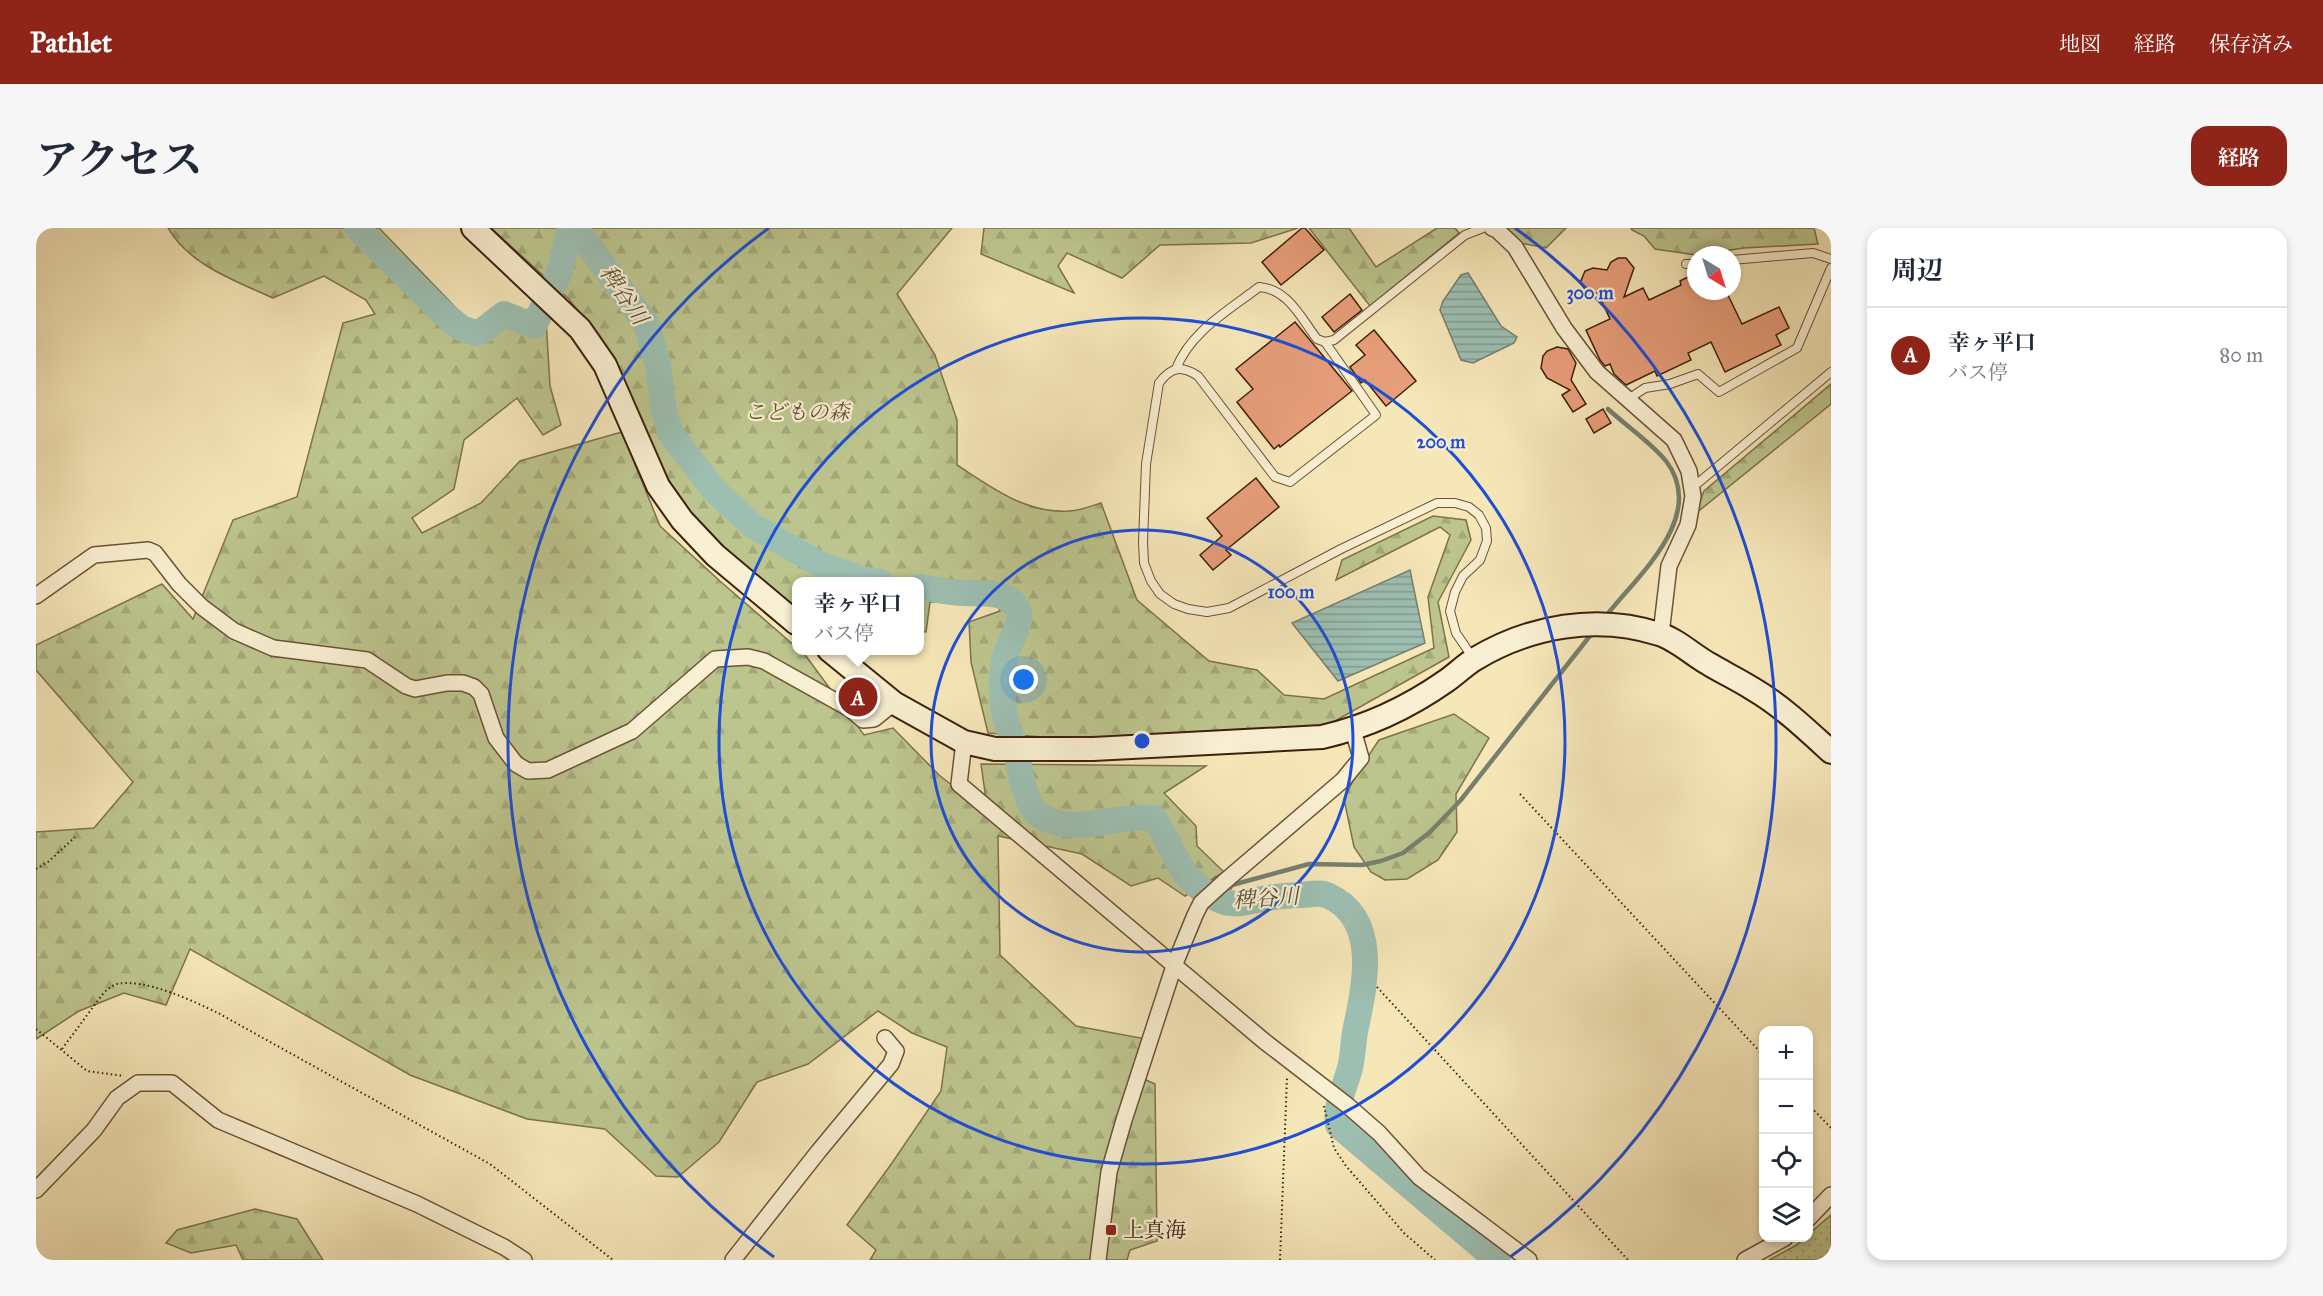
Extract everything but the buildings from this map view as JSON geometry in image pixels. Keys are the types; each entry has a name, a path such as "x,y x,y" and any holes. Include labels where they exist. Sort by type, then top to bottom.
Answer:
{"main road":[{"path":"473,228 580,329 605,364 658,486 682,520 716,555 792,620"},
{"path":"835,655 894,703 964,742 994,749 1044,750 1322,737 1353,730 1407,704 1445,682 1474,660 1518,639 1546,630 1583,623 1600,624 1661,634 1755,690 1800,724 1831,752"}],"street":[{"path":"1492,228 1515,247 1564,328 1597,372 1674,440 1689,471 1693,496 1688,525 1669,566 1661,634"},
{"path":"36,596 94,555 148,550 155,553 179,584 202,607 234,631 273,648 367,660 406,686 415,689 447,683 464,683 474,687 481,694 496,738 516,764 528,771 548,770 632,731 715,659 748,657 764,661 850,709 863,720 874,719 894,703"},
{"path":"1098,1260 1109,1172 1124,1120 1174,966 1201,903 1356,767 1361,758 1353,730"},
{"path":"964,742 959,784 1174,966 1347,1105 1379,1133 1419,1177 1529,1260"},
{"path":"733,1260 891,1064 896,1051 885,1038"},
{"path":"36,1190 94,1130 117,1098 138,1083 172,1083 218,1120 417,1204 504,1247 524,1260"},
{"path":"1813,1215 1831,1195"},
{"path":"1745,1260 1778,1242"}],"lane":[{"path":"1176,369 1181,355 1193,338 1259,287 1271,288 1283,294 1317,339 1325,342 1334,340 1465,235 1483,228"},
{"path":"1741,259 1813,254 1831,259"},
{"path":"1628,400 1646,388 1670,384 1698,374 1719,392 1797,348 1831,268"},
{"path":"1325,342 1376,415 1290,482 1275,477 1198,376 1186,368 1176,369 1165,375 1159,383 1146,464 1143,542 1144,563 1151,581 1160,594 1174,604 1188,609 1207,612 1229,608 1341,549 1437,503 1455,503 1469,507 1479,515 1486,528 1487,541 1480,560 1464,576 1455,592 1450,611 1456,633 1474,660"},
{"path":"1692,488 1831,372"}],"path":[{"path":"1520,795 1759,1051"},
{"path":"36,869 48,862 75,837"},
{"path":"62,1049 102,995 117,984 129,983 175,993 218,1013 490,1164 613,1260"},
{"path":"1377,987 1628,1260"},
{"path":"36,1029 87,1071 120,1074 138,1083"},
{"path":"1280,1260 1286,1086 1288,1076 1296,1065"},
{"path":"1328,1090 1327,1124 1334,1148 1346,1166 1390,1217 1435,1260"},
{"path":"1813,1108 1831,1128"}],"green space":[{"path":"168,228 379,228 484,337 535,305 546,319 550,386 561,425 543,435 517,398 464,440 454,489 412,518 422,533 481,503 520,461 622,432 660,526 792,644 792,655 805,655 864,735 893,728 939,775 988,814 981,764 1206,766 1164,793 1196,826 1197,846 1224,872 1185,896 1158,878 1131,886 1082,854 998,836 1000,955 1076,1026 1146,1039 1137,1076 1155,1084 1157,1241 1130,1250 1127,1260 870,1260 876,1250 847,1225 941,1091 947,1047 912,1033 878,1011 808,1064 757,1082 719,1142 678,1177 656,1176 605,1129 527,1119 410,1075 190,949 166,1005 124,993 79,1011 36,1039 36,832 94,828 133,782 36,670 36,645 162,584 193,619 233,520 297,497 343,323 375,314 366,300 324,276 273,298 214,270 188,252"},
{"name":"こどもの森","path":"491,228 952,228 897,294 935,355 957,420 957,465 1010,497 1038,508 1073,511 1101,503 1137,600 1209,661 1257,670 1284,695 1324,699 1434,648 1428,597 1450,535 1440,527 1336,580 1342,560 1433,516 1466,520 1471,540 1438,602 1449,657 1326,726 1124,743 988,733 971,662 969,622 1000,611 994,599 930,602 926,632 924,632 924,577 792,577 792,610 720,546 678,501 654,457 607,350 569,299"},
{"path":"984,228 1298,228 1251,243 1160,245 1122,278 1067,253 1058,266 1074,293 981,254"},
{"path":"1309,228 1349,228 1376,267 1437,228 1455,228 1459,233 1370,306"},
{"path":"1504,228 1566,228 1546,248 1520,243"},
{"path":"1631,228 1814,228 1818,244 1741,248 1741,246 1687,246 1687,254 1655,249 1644,236"},
{"path":"1831,384 1831,404 1695,514 1704,491"},
{"path":"1454,714 1489,738 1456,794 1457,832 1438,860 1407,879 1385,880 1371,872 1354,847 1344,799 1357,773 1379,740"},
{"path":"255,1209 297,1219 323,1260 243,1260 236,1245 191,1253 166,1243 177,1230"},
{"path":"1831,1215 1831,1260 1769,1260 1800,1242 1813,1242 1813,1231"}],"shaded area":[{"path":"1468,273 1501,326 1517,337 1514,343 1473,363 1461,360 1440,310 1443,301 1461,275"},
{"path":"1410,570 1425,643 1338,681 1292,623"}],"waterway":[{"name":"稗谷川","path":"357,228 442,312 461,328 476,333 504,314 534,326 560,271 569,233 580,234 646,323 658,364 664,412 671,434 713,489 753,526 820,564 856,577"},
{"path":"1606,616 1664,544 1674,523 1679,503 1677,482 1666,461 1608,409"},
{"name":"稗谷川","path":"924,588 998,595 1005,597 1016,606 1019,618 1004,661 1003,702 1026,795 1030,804 1042,817 1068,825 1154,818 1188,877 1202,890 1219,900 1236,904 1280,896 1320,894 1329,896 1345,907 1356,921 1365,956 1362,996 1351,1063 1339,1103 1338,1125 1497,1260"},
{"path":"1221,901 1232,885 1309,864 1362,865 1403,853 1430,832 1460,801 1593,632"}],"place":[{"name":"幸ヶ平口","path":"858,697"},
{"name":"上真海","path":"1111,1230"}]}
